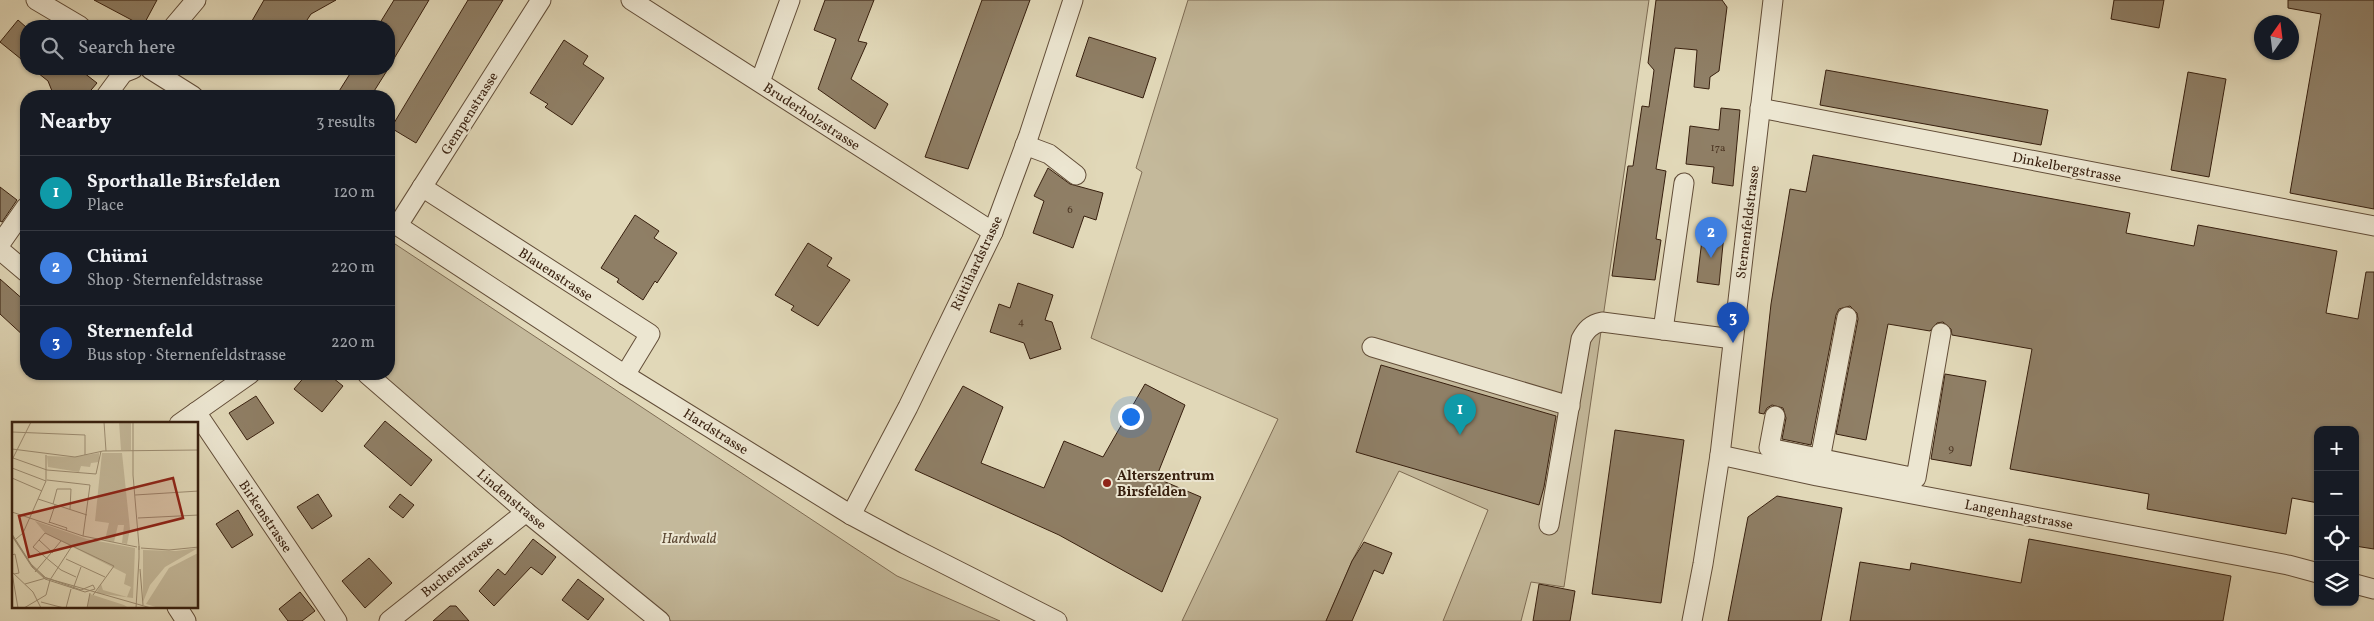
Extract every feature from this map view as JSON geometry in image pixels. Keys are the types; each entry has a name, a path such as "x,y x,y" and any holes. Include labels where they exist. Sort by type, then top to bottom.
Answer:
{"street":[{"path":"36,0 70,20"},
{"path":"179,20 196,0"},
{"name":"Gempenstrasse","path":"395,220 422,187 541,0"},
{"name":"Bruderholzstrasse","path":"631,0 993,232"},
{"path":"760,82 790,0"},
{"name":"Rüttihardstrasse","path":"852,515 908,407 993,232 1025,145 1073,0"},
{"name":"Sternenfeldstrasse","path":"1692,621 1720,455 1774,0"},
{"path":"110,90 122,75"},
{"path":"160,75 184,90"},
{"name":"Dinkelbergstrasse","path":"1760,108 2374,226"},
{"path":"1025,145 1049,154 1076,175"},
{"path":"1663,330 1684,183"},
{"name":"Blauenstrasse","path":"422,187 650,334 625,375"},
{"path":"0,244 20,216"},
{"name":"Hardstrasse","path":"395,223 625,375 852,515 1057,621"},
{"path":"0,250 20,267"},
{"path":"1819,467 1848,317"},
{"path":"1549,525 1581,339 1586,329 1595,323 1602,322 1733,339"},
{"path":"1774,416 1769,448 1819,467 1916,478 1941,333"},
{"path":"1372,347 1570,406"},
{"path":"183,422 241,380"},
{"name":"Lindenstrasse","path":"374,380 526,512 655,620"},
{"name":"Birkenstrasse","path":"196,412 337,621"},
{"name":"Langenhagstrasse","path":"1720,455 1819,467 2314,572"},
{"name":"Buchenstrasse","path":"389,621 526,512"},
{"path":"2359,585 2374,589"},
{"path":"178,608 186,621"}],"green space":[{"path":"1188,0 1649,0 1564,587 1531,582 1521,621 1443,621 1488,510 1399,471 1352,561 1326,621 1182,621 1278,419 1091,338 1142,172 1136,168"},
{"name":"Hardwald","path":"395,244 897,576 1000,621 660,621 374,380 395,380"}],"building":[{"path":"94,0 157,0 146,20 132,20"},
{"path":"264,0 336,0 311,14 307,20 252,20"},
{"path":"394,0 429,0 395,57 395,20 382,20"},
{"path":"468,0 503,0 416,143 395,130 395,121"},
{"path":"825,0 874,0 858,41 867,43 851,79 888,104 875,129 818,89 836,39 814,30"},
{"path":"982,0 1030,0 968,169 925,157"},
{"path":"1656,0 1722,0 1727,7 1719,71 1710,77 1709,89 1694,87 1697,50 1675,48 1656,169 1666,171 1656,239 1661,240 1655,280 1612,276 1628,166 1633,166 1642,106 1649,107 1654,70 1648,63"},
{"path":"2114,0 2164,0 2159,28 2111,19"},
{"path":"2288,0 2374,0 2374,209 2290,193 2321,14 2288,8"},
{"path":"18,20 20,22 20,58 0,42"},
{"path":"1089,37 1156,58 1143,98 1076,76"},
{"path":"564,40 588,56 583,64 604,78 572,125 545,107 548,104 530,93"},
{"path":"1826,70 2048,110 2041,145 1820,105"},
{"path":"2188,72 2226,79 2209,177 2171,170"},
{"path":"40,75 87,75 97,83 91,90 52,90 48,81"},
{"path":"349,75 384,75 375,90 340,90"},
{"path":"1721,108 1740,110 1733,186 1712,183 1714,167 1686,164 1690,126 1719,130"},
{"path":"1813,155 2130,213 2126,233 2194,246 2198,225 2337,251 2326,313 2358,319 2366,272 2374,272 2374,549 2359,547 2359,426 2314,426 2314,502 2292,498 2286,534 2147,509 2149,494 2010,469 2032,349 1952,335 1951,329 1943,322 1937,323 1930,331 1888,324 1866,440 1836,434 1858,319 1857,313 1850,306 1839,309 1836,315 1811,445 1782,439 1786,418 1783,408 1772,405 1767,408 1764,414 1759,413 1771,304 1790,189 1806,192"},
{"path":"1048,168 1070,184 1103,193 1096,220 1084,216 1073,248 1033,233 1044,201 1034,196"},
{"path":"0,187 17,200 2,222 0,221"},
{"path":"635,215 659,231 654,238 677,253 643,300 617,282 619,279 601,268"},
{"path":"1703,231 1724,234 1719,285 1697,282"},
{"path":"808,243 832,258 827,266 850,280 818,326 791,310 794,306 775,295"},
{"path":"0,279 20,297 20,332 0,314"},
{"path":"1018,283 1053,295 1045,320 1052,322 1061,349 1030,359 1024,343 990,332 999,304 1010,308"},
{"path":"1381,365 1556,416 1544,487 1539,505 1356,452"},
{"path":"1945,374 1986,381 1971,466 1931,459"},
{"path":"302,380 336,380 343,386 322,412 294,389"},
{"name":"Alterszentrum Birsfelden","path":"1145,384 1185,405 1156,478 1201,497 1162,592 1059,535 915,470 963,386 1003,407 981,463 1044,488 1064,441 1103,457"},
{"path":"256,396 274,423 247,440 229,413"},
{"path":"385,421 432,460 411,486 364,446"},
{"path":"1615,430 1684,440 1661,603 1592,594"},
{"path":"318,494 332,516 312,529 297,507"},
{"path":"400,494 414,505 403,518 389,507"},
{"path":"1777,496 1842,508 1821,621 1728,621 1748,517"},
{"path":"238,510 253,535 232,548 216,524"},
{"path":"533,539 556,557 542,575 531,567 494,606 479,591 498,569 505,575"},
{"path":"2029,539 2231,576 2223,621 1850,621 1860,562 1910,570 1911,563 2021,583"},
{"path":"1364,542 1392,553 1383,574 1374,570 1352,621 1326,621 1352,561"},
{"path":"369,558 392,583 365,608 342,581"},
{"path":"578,579 604,599 588,620 562,600"},
{"path":"1539,584 1575,591 1570,621 1533,621"},
{"path":"300,592 315,611 302,621 288,621 279,609"},
{"path":"450,606 456,606 469,621 433,621"}],"place":[{"name":"Chümi","path":"1711,258"},
{"name":"Sternenfeld","path":"1733,343"},
{"name":"Sporthalle Birsfelden","path":"1460,435"},
{"name":"Alterszentrum Birsfelden","path":"1107,483"}]}
